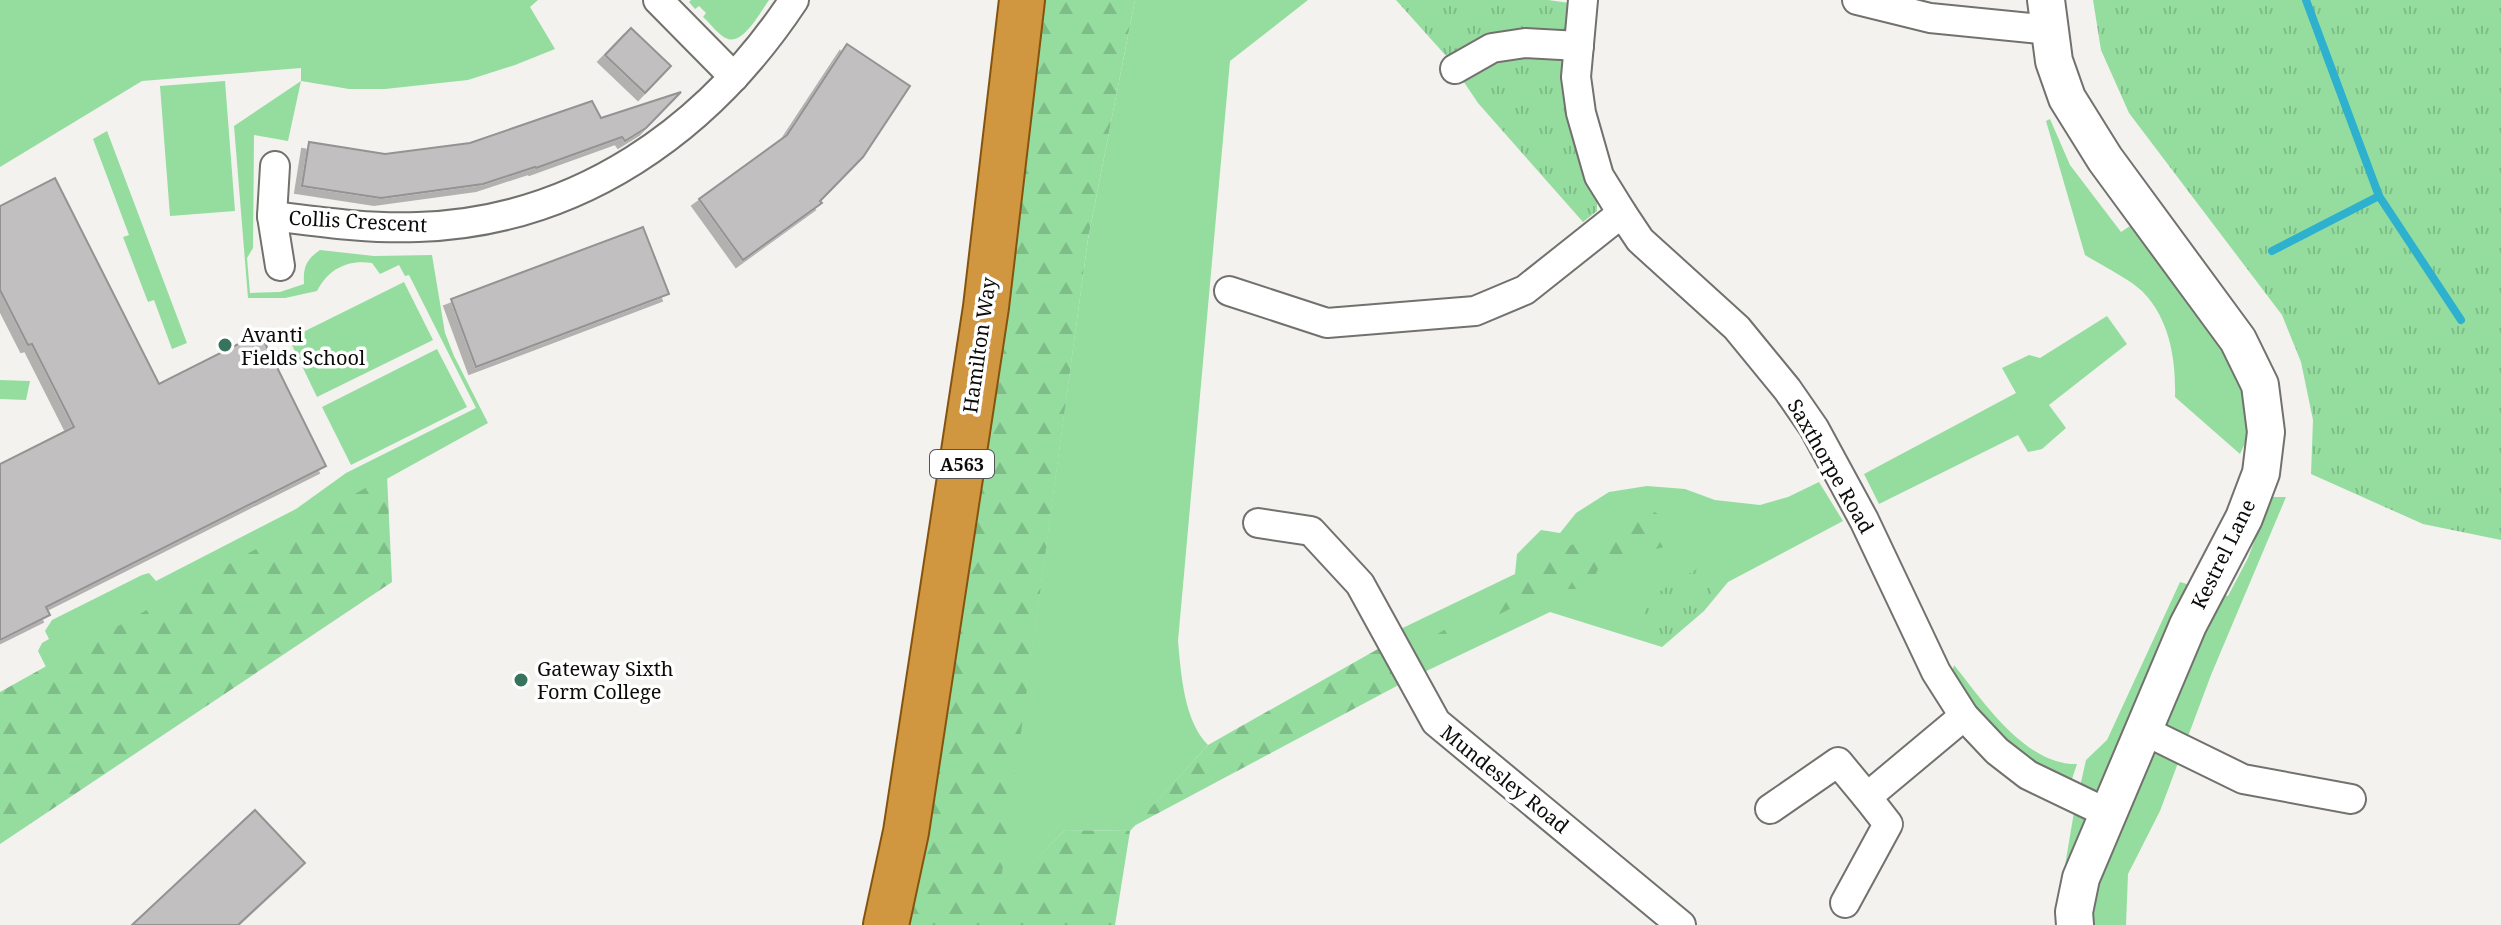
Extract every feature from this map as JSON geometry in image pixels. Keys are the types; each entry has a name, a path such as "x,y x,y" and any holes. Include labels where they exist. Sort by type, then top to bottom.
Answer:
{"highway":[{"name":"Hamilton Way","path":"886,925 906,832 981,338 1022,0"}],"street":[{"path":"658,0 734,77"},
{"name":"Collis Crescent","path":"272,216 364,226 418,227 480,221 525,209 586,186 636,161 674,133 753,56 794,0"},
{"name":"Saxthorpe Road","path":"1583,0 1576,77 1581,113 1599,176 1622,213 1640,240 1757,350 1814,428 1864,520 1936,672 1964,716 1997,751 2028,775 2107,813"},
{"path":"1857,0 1930,18 2048,15"},
{"name":"Kestrel Lane","path":"2048,15 2054,61 2067,98 2105,159 2238,340 2260,385 2266,432 2261,473 2244,518 2188,625 2081,878 2074,912 2075,925"},
{"path":"1455,69 1492,48 1525,43 1579,46"},
{"name":"Collis Crescent","path":"275,166 272,216 280,266"},
{"path":"1229,291 1327,323 1475,311 1525,290 1622,213"},
{"name":"Mundesley Road","path":"1258,523 1311,531 1360,584 1436,722 1681,925"},
{"path":"1867,797 1964,716"},
{"path":"2145,731 2243,779 2351,799"},
{"path":"1770,809 1838,762 1867,797 1888,824 1845,903"}],"green space":[{"path":"0,0 538,0 530,7 555,49 468,80 385,89 349,89 301,81 301,68 142,81 0,167"},
{"path":"769,0 746,32 740,37 728,39 703,17 706,13 699,6 695,9 689,2"},
{"path":"1022,0 1135,0 1088,239 999,895 1065,830 1130,831 1115,925 881,925"},
{"path":"1135,0 1308,0 1230,61 1178,641 1182,682 1189,710 1208,745 1130,831 1065,830 998,897 1088,239"},
{"path":"1396,0 1548,0 1570,3 1597,211 1583,222 1478,103 1447,57"},
{"path":"2093,0 2501,0 2501,540 2423,524 2311,474 2313,420 2301,362 2282,315 2129,113 2101,50"},
{"path":"225,81 235,211 170,216 160,86"},
{"path":"301,81 288,141 254,135 253,248 247,258 250,293 280,292 304,284 306,264 320,250 374,256 432,255 445,333 488,423 46,667 38,651 42,643 49,639 45,631 52,620 142,575 149,573 156,581 296,509 346,473 476,408 409,275 405,276 399,265 380,274 372,263 347,264 333,271 317,291 285,298 248,298 234,126"},
{"path":"2050,119 2070,165 2121,232 2133,224 2200,311 2241,377 2252,428 2240,454 2175,397 2170,341 2152,303 2131,283 2085,255 2046,121"},
{"path":"107,131 187,343 172,349 154,300 148,302 123,237 129,235 93,139"},
{"path":"404,282 433,340 317,397 289,339"},
{"path":"2107,316 2127,344 2049,405 2066,428 2042,449 2028,452 2018,435 1879,504 1864,474 2016,393 2002,368 2029,355 2040,358"},
{"path":"437,349 467,407 351,465 322,407"},
{"path":"0,380 30,381 26,400 0,399"},
{"path":"387,476 392,582 0,844 0,692"},
{"path":"1819,482 1843,521 1728,582 1704,611 1662,647 1550,612 1418,675 1388,635 1515,574 1517,554 1541,530 1560,533 1576,513 1609,492 1647,486 1685,489 1715,500 1760,505 1788,497"},
{"path":"2271,497 2286,497 2211,675 2160,811 2128,874 2126,925 2055,925 2086,760 2107,740 2180,582 2228,596 2248,558"},
{"path":"1650,509 1670,522 1670,545 1599,566 1590,589 1548,589 1432,649 1426,641 1541,571 1550,557 1577,542 1596,546 1617,538 1625,511"},
{"path":"1705,564 1713,596 1665,641 1646,639 1644,601"},
{"path":"1385,645 1408,680 1134,826 1208,745"},
{"path":"1954,665 1992,713 2023,743 2058,762 2077,764 2072,779 2032,763 1985,724 1951,676"}],"building":[{"path":"631,28 671,66 645,93 605,55"},
{"path":"847,44 910,86 863,157 820,201 822,203 743,260 699,199 787,135"},
{"path":"681,92 646,128 625,141 622,137 483,184 381,198 302,186 309,142 385,154 470,143 592,101 601,118"},
{"path":"55,178 159,384 260,333 326,466 46,607 50,615 0,640 0,464 74,427 32,344 28,345 0,290 0,206"},
{"path":"643,227 669,294 476,367 451,299"},
{"path":"255,810 305,863 238,925 132,925"}],"waterway":[{"path":"2306,0 2379,196 2461,320"},
{"path":"2272,251 2379,196"}],"place":[{"name":"Avanti Fields School","path":"225,345"},
{"name":"Gateway Sixth Form College","path":"521,680"}]}
